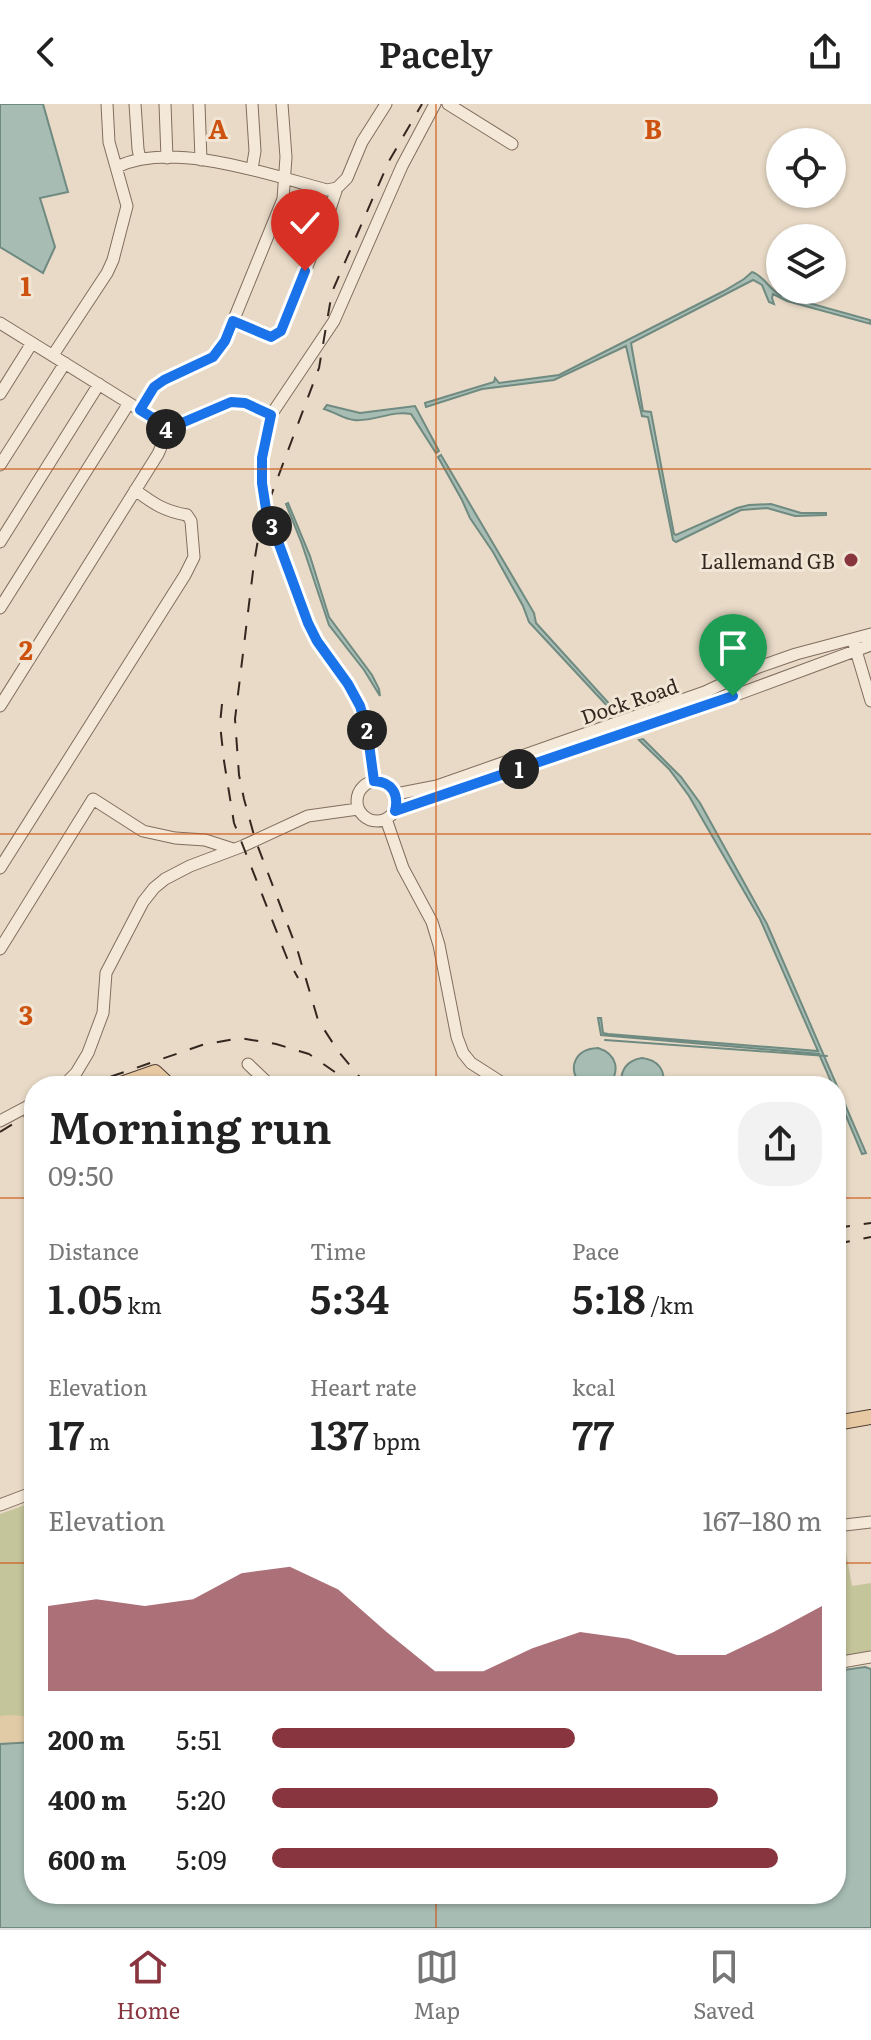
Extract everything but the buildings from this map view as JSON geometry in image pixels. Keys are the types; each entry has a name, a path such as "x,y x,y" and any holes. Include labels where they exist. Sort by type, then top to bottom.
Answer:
{"main road":[{"path":"846,1421 871,1417"}],"street":[{"path":"53,355 113,260 127,206 109,142 107,104"},
{"path":"135,104 140,159"},
{"path":"165,104 167,158"},
{"path":"199,104 201,160"},
{"path":"252,104 255,151 252,169"},
{"path":"140,410 154,387 213,357 225,341 283,199 282,104"},
{"path":"233,321 271,337 281,331 337,188 347,178 362,142 386,104"},
{"path":"374,781 367,729 360,706 308,623 266,509 262,458 271,415 334,321 402,166 435,104"},
{"path":"448,104 512,144"},
{"path":"117,167 140,159 201,160 252,169 327,190 337,188"},
{"path":"0,323 153,418 163,431 163,443 158,454 0,706"},
{"path":"0,394 32,343"},
{"path":"0,465 65,363"},
{"path":"0,542 99,384"},
{"path":"163,431 231,402 245,403 271,415"},
{"path":"0,608 129,403"},
{"path":"0,868 194,557 191,521 187,515 160,508 135,490"},
{"name":"Dock Road","path":"391,815 733,696 871,634"},
{"path":"854,644 871,701"},
{"name":"Dock Road","path":"396,794 437,786 705,692 782,658 823,646 871,645"},
{"path":"374,781 388,784 396,794 397,801 391,815 380,822 370,821 358,809 358,795 363,786 374,781"},
{"path":"0,949 93,799 143,831 205,840 233,849"},
{"path":"73,1076 88,1053 103,1013 106,973 143,902 154,888 190,866 308,816 358,809"},
{"path":"391,815 403,868 432,922 439,945 463,1053 471,1063 491,1076"},
{"path":"248,1064 261,1076"},
{"path":"0,1121 24,1108"},
{"path":"0,1505 24,1496"},
{"path":"846,1525 871,1522"},
{"path":"846,1661 871,1657"}],"green space":[{"path":"24,1506 24,1734 0,1737 0,1514"},
{"path":"846,1553 852,1586 871,1583 871,1653 846,1657"}],"sand":[{"path":"0,1716 24,1716 24,1768 0,1769"}],"shaded area":[{"path":"0,104 43,104 68,192 40,198 55,247 43,273 0,247"},
{"path":"752,272 759,276 766,282 766,295 762,285 753,280 631,343 643,411 651,412 674,534 749,505 771,504 801,513 826,515 795,516 767,508 741,510 676,542 673,540 648,417 642,416 626,346 554,380 482,389 426,407 425,403 494,382 495,378 499,383 559,375 744,279"},
{"path":"798,304 812,304 870,320 871,324"},
{"path":"327,405 360,413 415,406 439,451 436,453 411,414 354,420 324,409"},
{"path":"441,455 534,613 536,623 614,709 611,710 529,622 493,552 470,518 438,457"},
{"path":"288,503 310,556 329,617 372,675 380,696 329,625"},
{"path":"643,739 681,777 700,803 767,924 833,1076 829,1076 819,1054 601,1035 598,1018 601,1018 603,1033 608,1034 818,1051 760,919 689,796 669,769 639,740"},
{"path":"598,1048 609,1054 615,1064 614,1076 576,1076 575,1061 590,1049"},
{"path":"642,1058 652,1061 660,1067 663,1076 622,1076 625,1067"},
{"path":"846,1107 866,1153 862,1154 846,1116"},
{"path":"871,1669 871,1928 0,1928 0,1744 24,1743 24,1904 846,1904 846,1670"}],"waterway":[{"path":"605,1040 827,1056"}],"railway":[{"path":"359,1076 318,1020 298,952 255,839 239,775 235,719 254,563 266,509 319,368 332,292 389,161 422,104"},
{"path":"222,704 220,724 234,823 287,958 298,978"},
{"path":"113,1076 202,1045 240,1038 309,1054 341,1076"},
{"path":"0,1132 24,1117"},
{"path":"846,1227 871,1223"},
{"path":"846,1242 871,1237"}],"place":[{"name":"Lallemand GB","path":"851,560"}],"route":[{"path":"305,271 281,331 271,337 233,321 225,341 213,357 154,387 140,410 153,418 163,431 231,402 245,403 271,415 262,458 266,509 308,623 360,706 367,729 374,781 382,781 393,789 397,801 395,811 733,696"}]}
